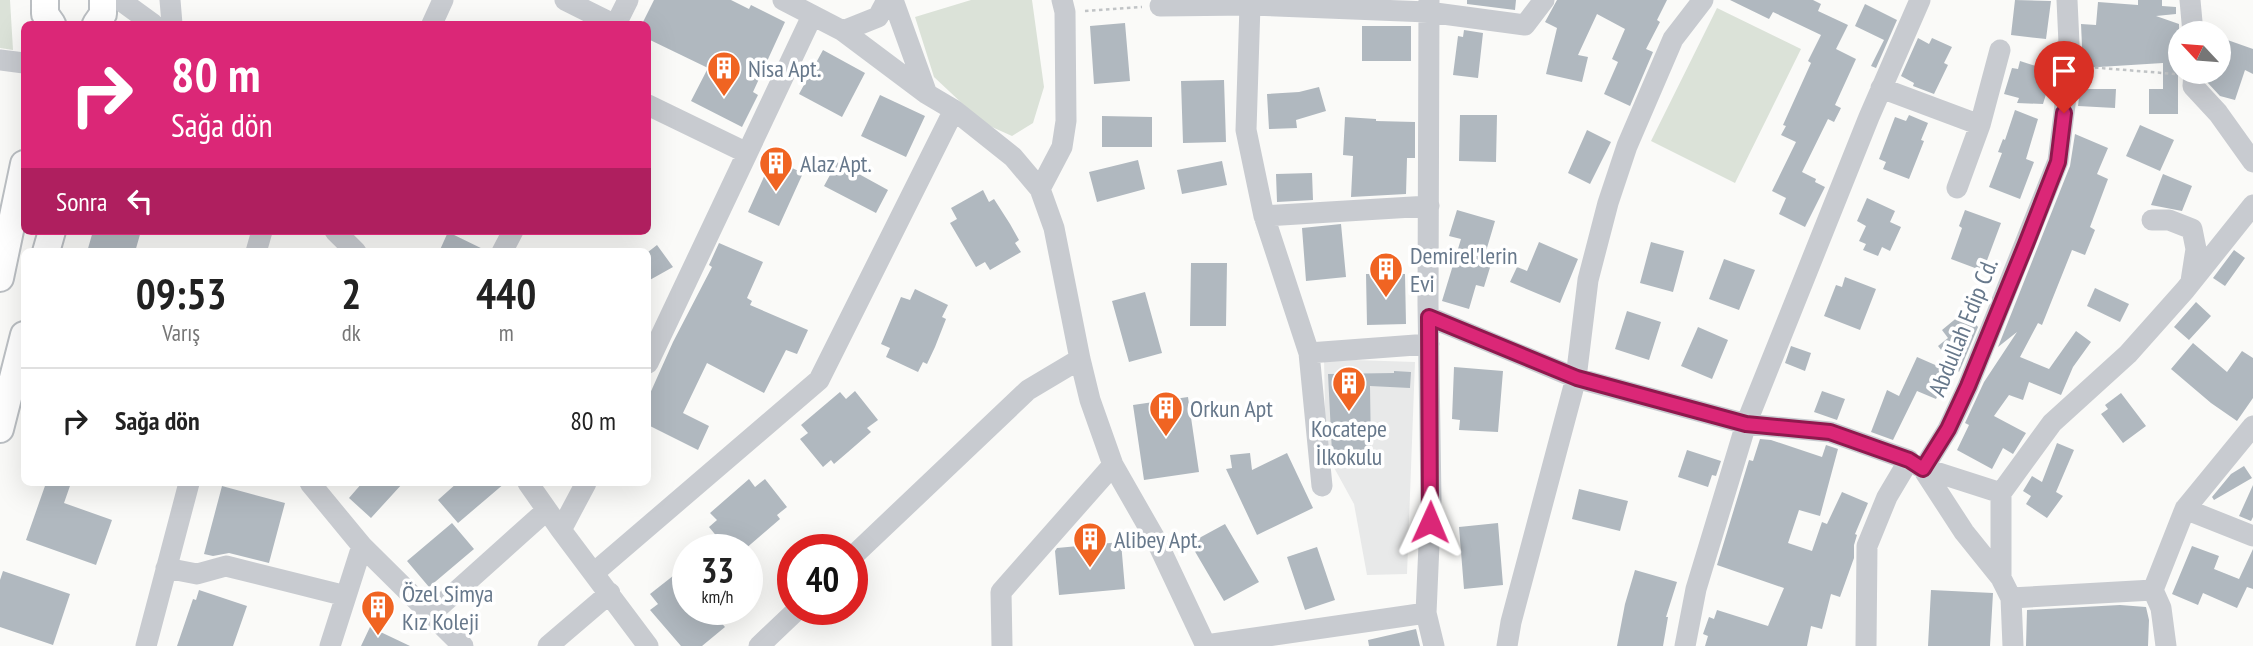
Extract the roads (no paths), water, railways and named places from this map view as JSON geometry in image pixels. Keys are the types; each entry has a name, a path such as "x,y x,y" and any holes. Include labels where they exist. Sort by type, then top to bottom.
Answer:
{"main road":[{"path":"0,278 10,188 21,169"},
{"path":"0,429 19,381 21,363"}],"street":[{"path":"170,0 172,21"},
{"path":"433,21 443,0"},
{"path":"565,0 609,21"},
{"path":"617,21 628,0"},
{"path":"783,0 843,31 954,110 1013,157 1041,189 1054,228 1090,400 1113,465 1157,542 1206,646 1426,613"},
{"path":"843,31 878,17 887,0"},
{"path":"893,0 928,94"},
{"path":"1160,6 1250,3 1429,6 1525,25 1544,0"},
{"path":"1507,646 1514,609 1577,378 1588,280 1608,203 1627,146 1674,39 1703,0"},
{"path":"1685,646 1696,589 1746,424 1791,305 1920,0"},
{"name":"Abdullah Edip Cd.","path":"1866,646 1867,546 1887,497 1948,429 1968,386 2058,162 2070,65 2067,0"},
{"path":"2190,0 2192,21"},
{"path":"135,3 150,21"},
{"path":"1250,3 1246,130 1264,216 1309,353 1322,486"},
{"path":"1041,189 1062,147 1066,121 1063,6"},
{"path":"1429,6 1431,499 1426,613 1434,646"},
{"path":"651,357 812,16"},
{"path":"1957,188 1980,125 2000,50"},
{"path":"0,60 21,63"},
{"path":"2193,84 2253,162"},
{"path":"1881,88 1980,125"},
{"path":"651,106 747,153"},
{"path":"594,572 819,380 954,110"},
{"path":"2001,578 2001,493 2052,423 2128,354 2191,284 2253,205"},
{"path":"1264,216 1429,206"},
{"path":"2152,220 2169,220 2192,229 2196,248 2191,284"},
{"path":"339,235 352,248"},
{"path":"1429,317 1577,378 1746,424 1830,432 2001,493"},
{"path":"1309,353 1429,344"},
{"path":"868,542 1028,390 1080,359"},
{"path":"2165,646 2161,608 2153,590 2185,509 2253,426"},
{"path":"1916,464 2001,578 2011,598 2013,646"},
{"path":"1002,646 1001,592 1113,465"},
{"path":"146,646 188,486"},
{"path":"312,486 362,546 463,646"},
{"path":"530,486 648,646"},
{"path":"561,530 584,486"},
{"path":"2185,509 2253,536"},
{"path":"431,614 547,510"},
{"path":"330,646 362,546"},
{"path":"166,568 197,574 226,566 346,596"},
{"path":"2011,598 2153,590"},
{"path":"548,646 610,593"},
{"path":"1849,646 1867,596"},
{"path":"759,646 781,625"}],"place":[{"name":"Nisa Apt.","path":"724,98"},
{"name":"Alaz Apt.","path":"776,193"},
{"name":"Demirel'lerin Evi","path":"1386,299"},
{"name":"Kocatepe İlkokulu","path":"1349,413"},
{"name":"Orkun Apt","path":"1166,438"},
{"name":"Alibey Apt.","path":"1090,569"},
{"name":"Özel Simya Kız Koleji","path":"378,637"}]}
